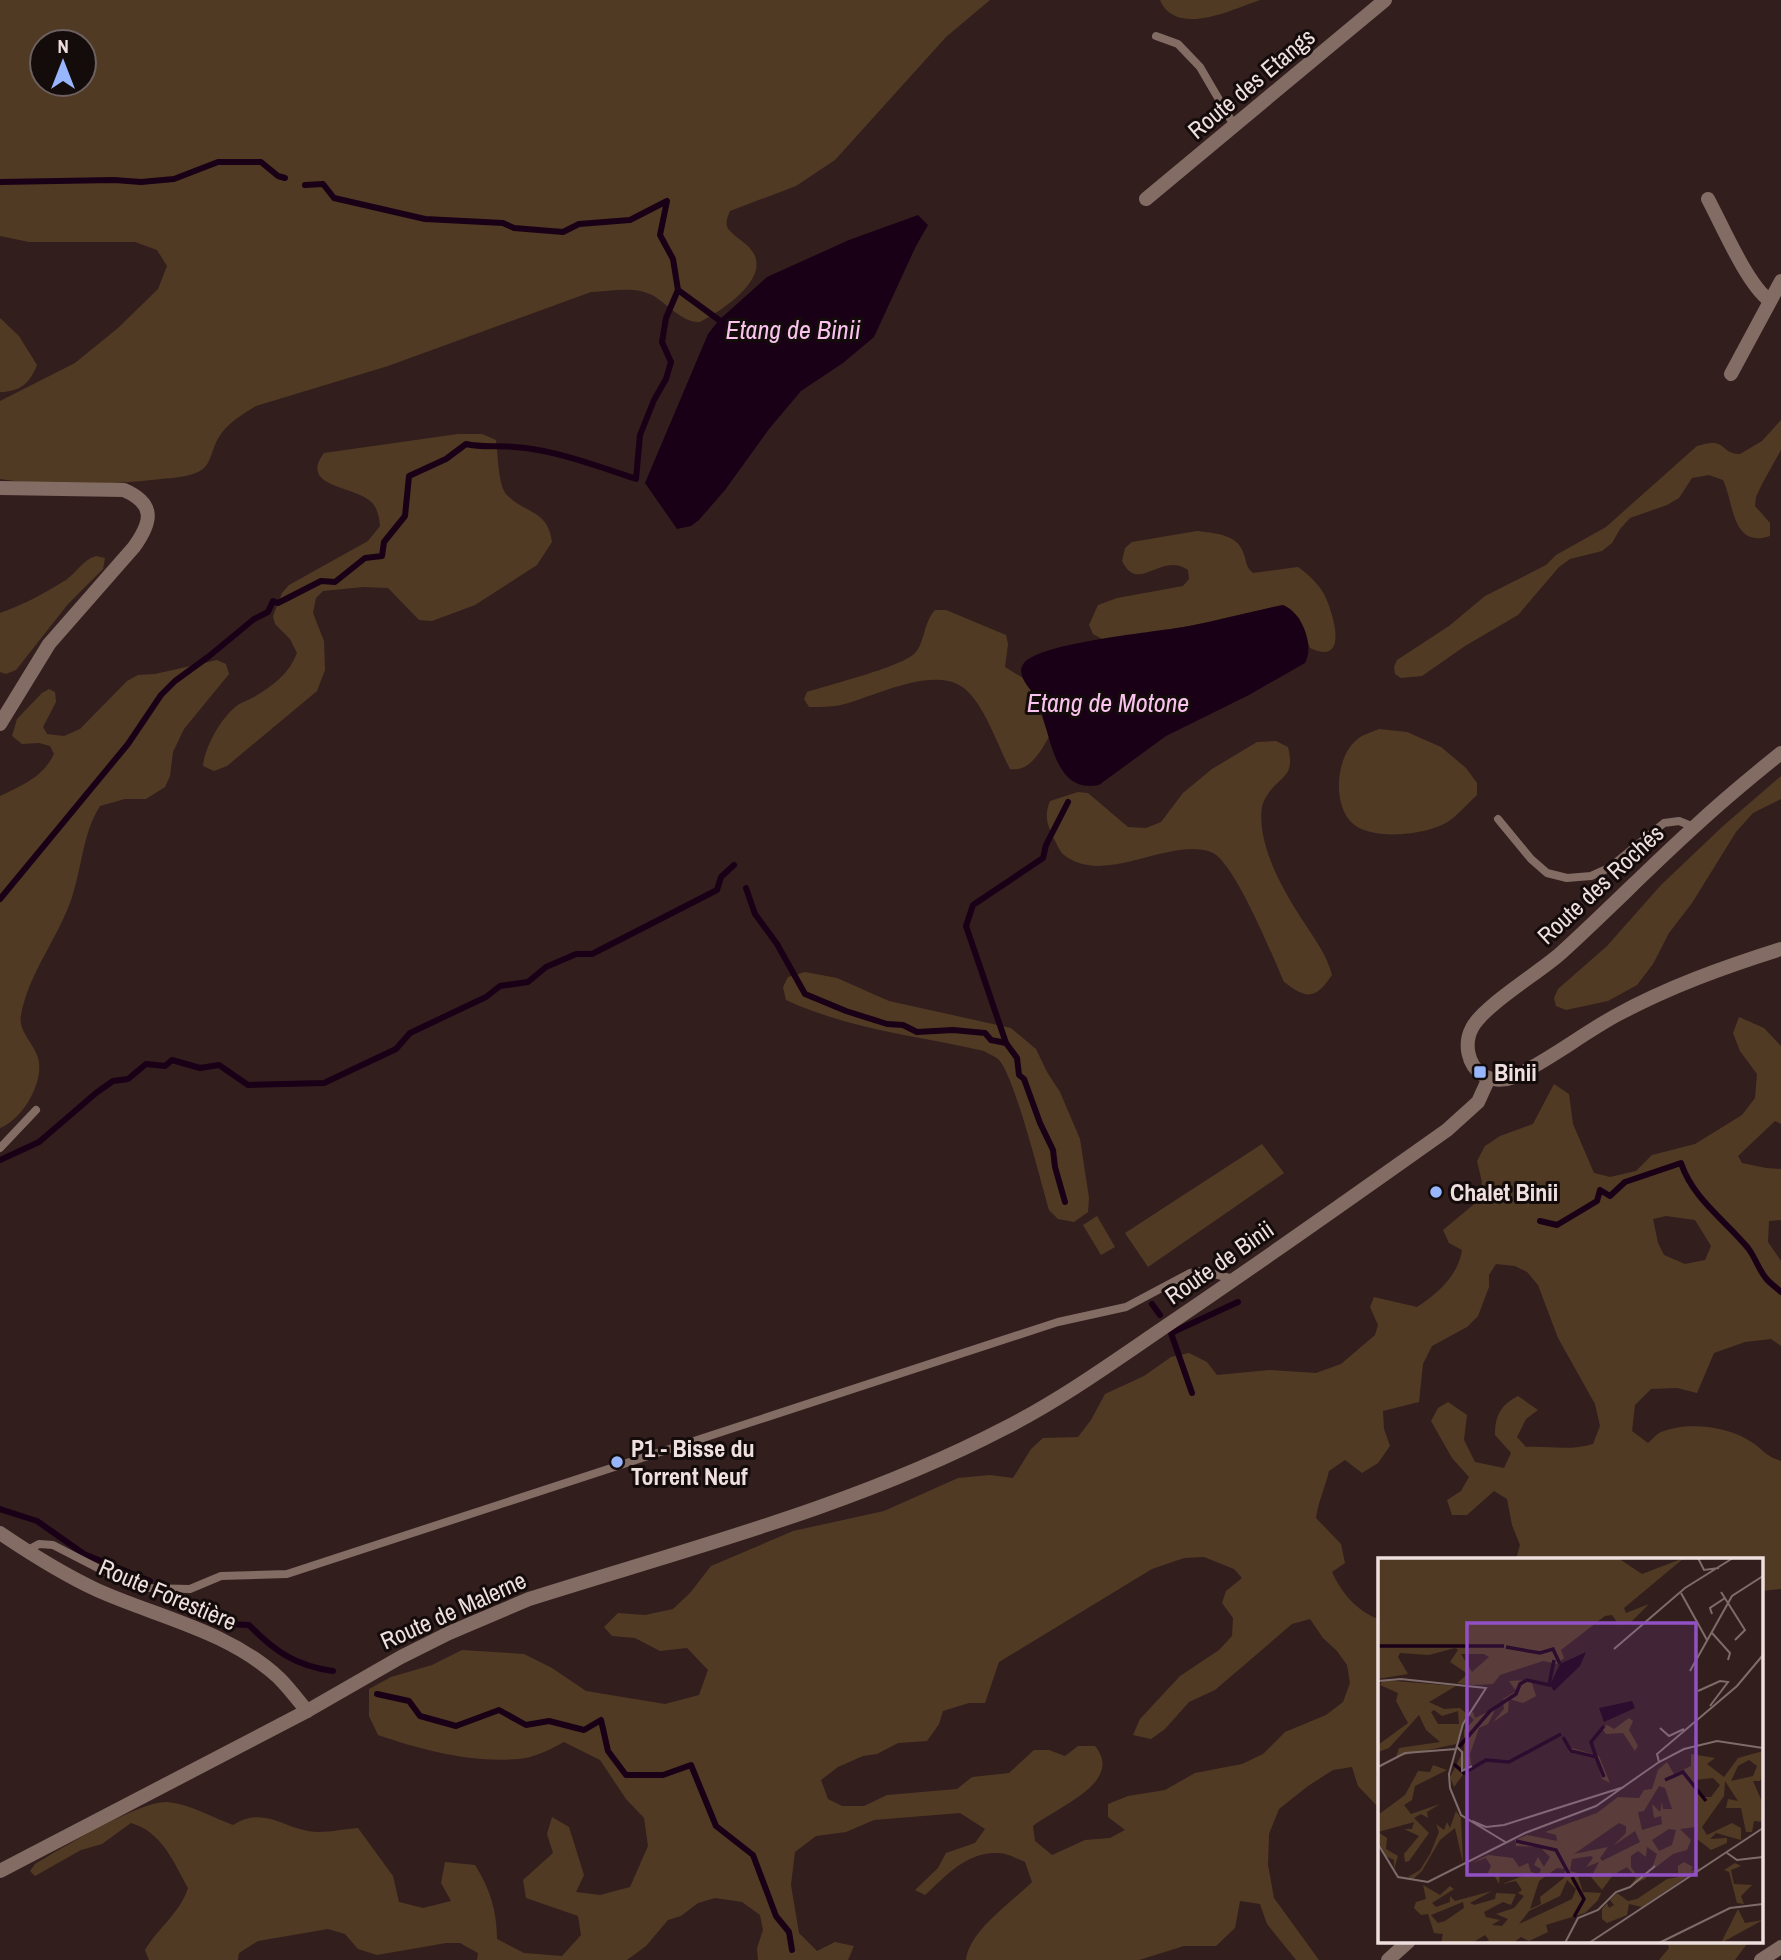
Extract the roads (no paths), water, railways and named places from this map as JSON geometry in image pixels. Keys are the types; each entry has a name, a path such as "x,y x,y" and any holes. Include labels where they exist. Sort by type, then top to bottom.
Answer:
{"street":[{"name":"Route des Etangs","path":"1146,199 1385,0"},
{"path":"1708,199 1750,278 1769,300"},
{"path":"1731,374 1781,281"},
{"path":"0,488 124,490 136,495 148,511 146,531 48,644 0,724"},
{"name":"Route des Rochés","path":"1489,1078 1477,1070 1469,1056 1469,1035 1483,1014 1560,953 1694,827 1781,753"},
{"path":"1489,1078 1506,1080 1514,1077 1590,1030 1652,997 1728,966 1781,949"},
{"name":"Route de Binii","path":"951,1454 1047,1404 1235,1280 1447,1130 1478,1102 1489,1078"},
{"name":"Route de Malerne","path":"0,1871 307,1711 401,1657 508,1607 820,1507 951,1454"},
{"name":"Route Forestière","path":"0,1533 26,1551 98,1590 220,1639 271,1671 307,1711"},
{"path":"1388,1960 1408,1942"},
{"path":"1761,1960 1781,1947"}],"lane":[{"path":"1156,36 1178,44 1200,67 1235,127"},
{"path":"1498,819 1531,859 1547,873 1567,878 1591,876 1609,868 1664,823 1679,821 1694,827"},
{"path":"0,1148 36,1110"},
{"path":"26,1551 39,1544 53,1545 121,1580 145,1588 190,1589 221,1576 287,1574 1045,1326 1126,1307 1190,1273 1202,1271 1235,1280"}],"water":[{"name":"Etang de Binii","path":"918,215 928,225 874,337 843,363 801,391 699,520 691,526 677,529 645,483 708,334 719,320 767,277 849,240"},
{"name":"Etang de Motone","path":"1283,605 1296,615 1305,630 1308,656 1305,663 1249,695 1166,736 1099,785 1083,785 1071,779 1061,769 1035,696 1022,676 1024,663 1053,649 1189,626"}],"waterway":[{"path":"0,182 141,182 174,179 218,162 261,162 278,176 285,178"},
{"path":"305,185 323,184 334,198 425,219 503,223 514,228 563,232 579,224 630,220 667,201 660,235 673,259 678,290 719,320"},
{"path":"0,899 128,744 161,695 175,681 254,619 268,612 273,601 278,603 321,581 335,582 365,558 382,556 384,542 405,516 409,476 446,459 466,444 545,451 636,479 640,435 671,362 662,342 666,318 678,290"},
{"path":"1006,1043 966,926 973,905 1043,858 1046,845 1068,802"},
{"path":"0,1160 39,1142 96,1093 113,1081 128,1079 146,1064 165,1066 172,1060 200,1068 219,1065 248,1085 324,1083 396,1049 410,1033 486,997 500,986 528,982 546,967 576,954 592,954 717,890 721,877 734,865"},
{"path":"746,888 755,914 777,944 805,994 846,1011 887,1024 903,1025 917,1032 953,1030 985,1033 991,1040 1006,1043 1017,1058 1019,1075 1024,1079 1053,1150 1065,1202"},
{"path":"1540,1221 1557,1225 1597,1201 1600,1190 1610,1196 1625,1182 1681,1163 1693,1188 1748,1248 1765,1277 1781,1292"},
{"path":"1192,1393 1171,1333 1238,1302"},
{"path":"1152,1304 1160,1315"},
{"path":"0,1509 37,1521 84,1554 150,1581"},
{"path":"202,1607 225,1624 249,1625 286,1656 333,1671"},
{"path":"377,1694 409,1701 420,1716 456,1726 499,1710 526,1725 549,1721 584,1730 601,1720 608,1751 626,1775 663,1775 691,1765 716,1826 753,1855 776,1916 789,1932 792,1950"}],"place":[{"name":"Binii","path":"1480,1072"},
{"name":"Chalet Binii","path":"1436,1192"},
{"name":"P1 - Bisse du Torrent Neuf","path":"617,1462"}]}
